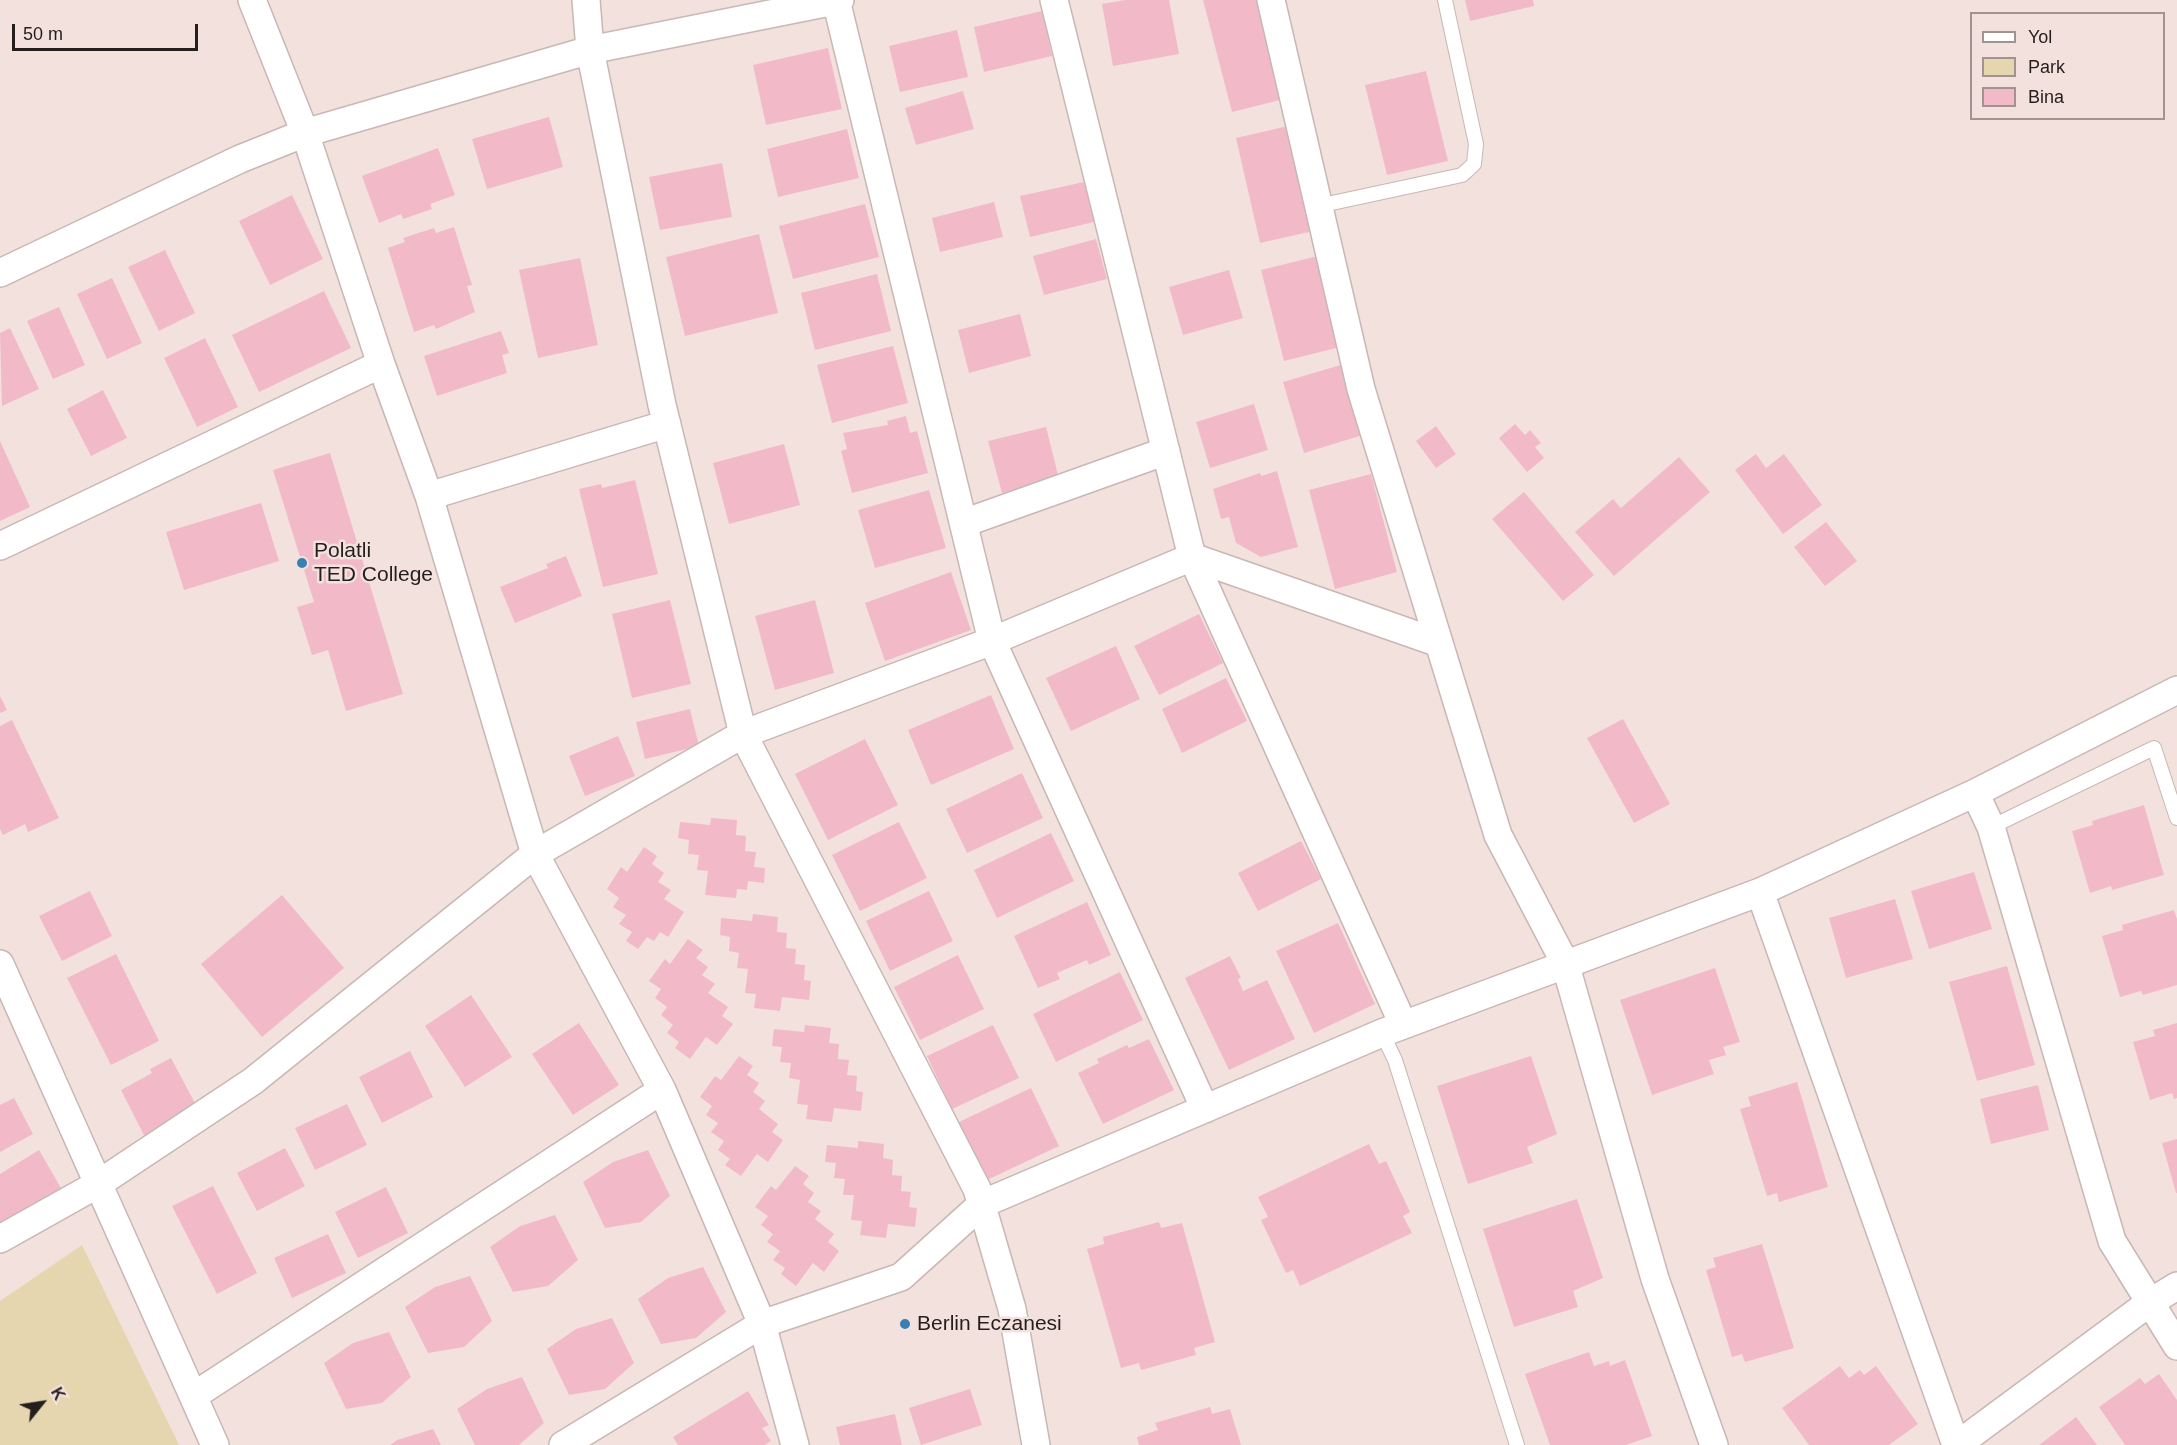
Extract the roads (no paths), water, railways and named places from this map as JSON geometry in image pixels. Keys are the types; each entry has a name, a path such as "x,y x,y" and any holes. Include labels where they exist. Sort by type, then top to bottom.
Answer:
{"street":[{"path":"252,0 304,133 381,364 429,496 535,854 663,1090 762,1324 795,1445"},
{"path":"586,0 590,50 667,424 742,734 977,1189 1012,1309 1036,1445"},
{"path":"0,273 240,159 304,133 590,50 838,0 992,641 1205,1109"},
{"path":"1054,0 1192,557 1392,1029"},
{"path":"1271,0 1360,389 1498,835 1565,963 1655,1279 1714,1445"},
{"path":"0,546 381,364"},
{"path":"429,496 667,424"},
{"path":"964,523 1166,451"},
{"path":"0,1239 98,1184 253,1081 535,854 742,734 992,641 1192,557 1439,643"},
{"path":"563,1445 762,1324 901,1277 982,1204 1392,1029 1760,892 1975,793 2177,690"},
{"path":"1975,793 1991,827 2112,1241 2177,1346"},
{"path":"1760,892 1957,1445 2149,1303 2177,1286"},
{"path":"0,964 195,1395 215,1445"},
{"path":"195,1395 663,1090"}],"lane":[{"path":"1318,206 1462,175 1473,164 1476,144 1444,0"},
{"path":"1991,827 2154,748 2177,818"},
{"path":"1392,1029 1395,1060 1517,1445"}],"place":[{"name":"Polatli TED College","path":"302,563"},
{"name":"Berlin Eczanesi","path":"905,1324"}]}
